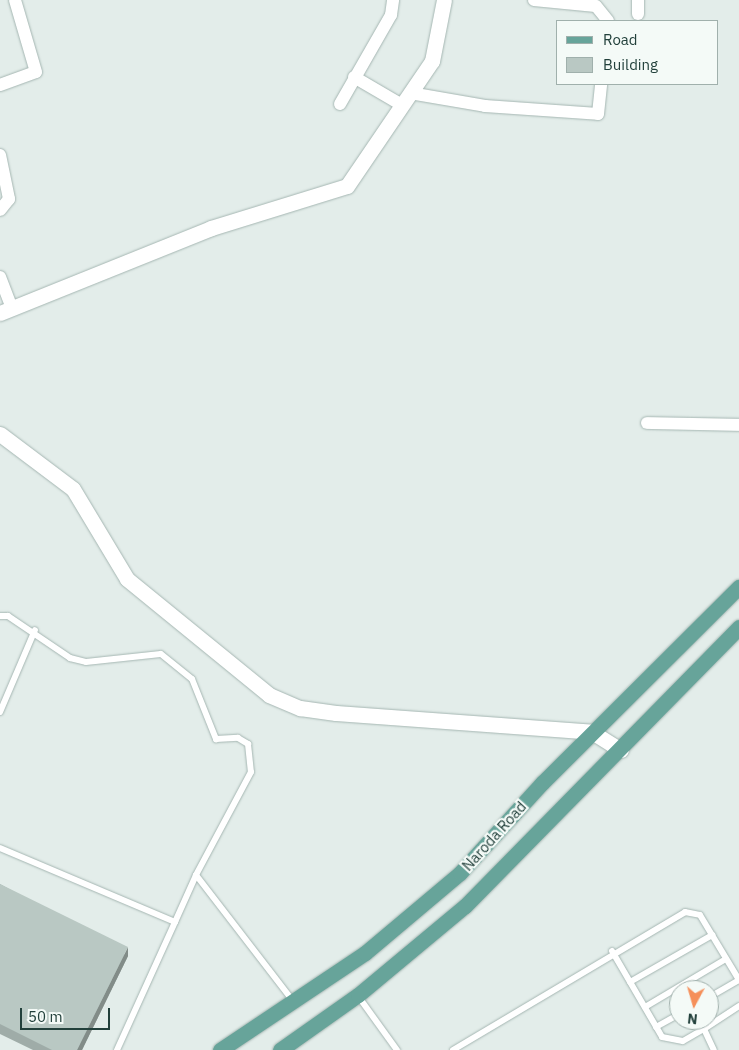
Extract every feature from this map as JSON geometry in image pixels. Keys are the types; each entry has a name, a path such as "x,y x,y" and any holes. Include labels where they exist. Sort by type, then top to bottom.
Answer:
{"main road":[{"name":"Naroda Road","path":"220,1050 365,954 460,873 592,732 739,587"},
{"name":"Naroda Road","path":"280,1050 358,995 465,906 739,627"}],"street":[{"path":"0,85 36,72 15,0"},
{"path":"340,104 391,15 393,0"},
{"path":"0,277 6,311 211,228 347,186 432,61 444,0"},
{"path":"534,0 596,6 607,20"},
{"path":"638,0 638,14"},
{"path":"354,78 406,99 598,114 601,85"},
{"path":"0,155 9,199 0,210"},
{"path":"646,423 739,425"},
{"path":"0,434 73,489 127,579 269,695 300,708 336,713 592,732 620,750"}],"lane":[{"path":"0,616 8,616 35,630 70,658 86,662 161,654 192,679 216,739 238,738 248,744 251,772 196,875 117,1050"},
{"path":"0,712 35,630"},
{"path":"0,848 175,922"},
{"path":"196,875 294,1002"},
{"path":"453,1050 612,951 685,912 700,915 739,980 719,991"},
{"path":"630,982 712,935"},
{"path":"612,951 662,1037 672,1042 702,1030"},
{"path":"645,1007 726,958"},
{"path":"358,995 397,1050"},
{"path":"719,1019 739,1006"},
{"path":"656,1027 669,1020"},
{"path":"704,1030 714,1050"}],"building":[{"path":"0,884 128,947 77,1050 52,1050 0,1024"}]}
